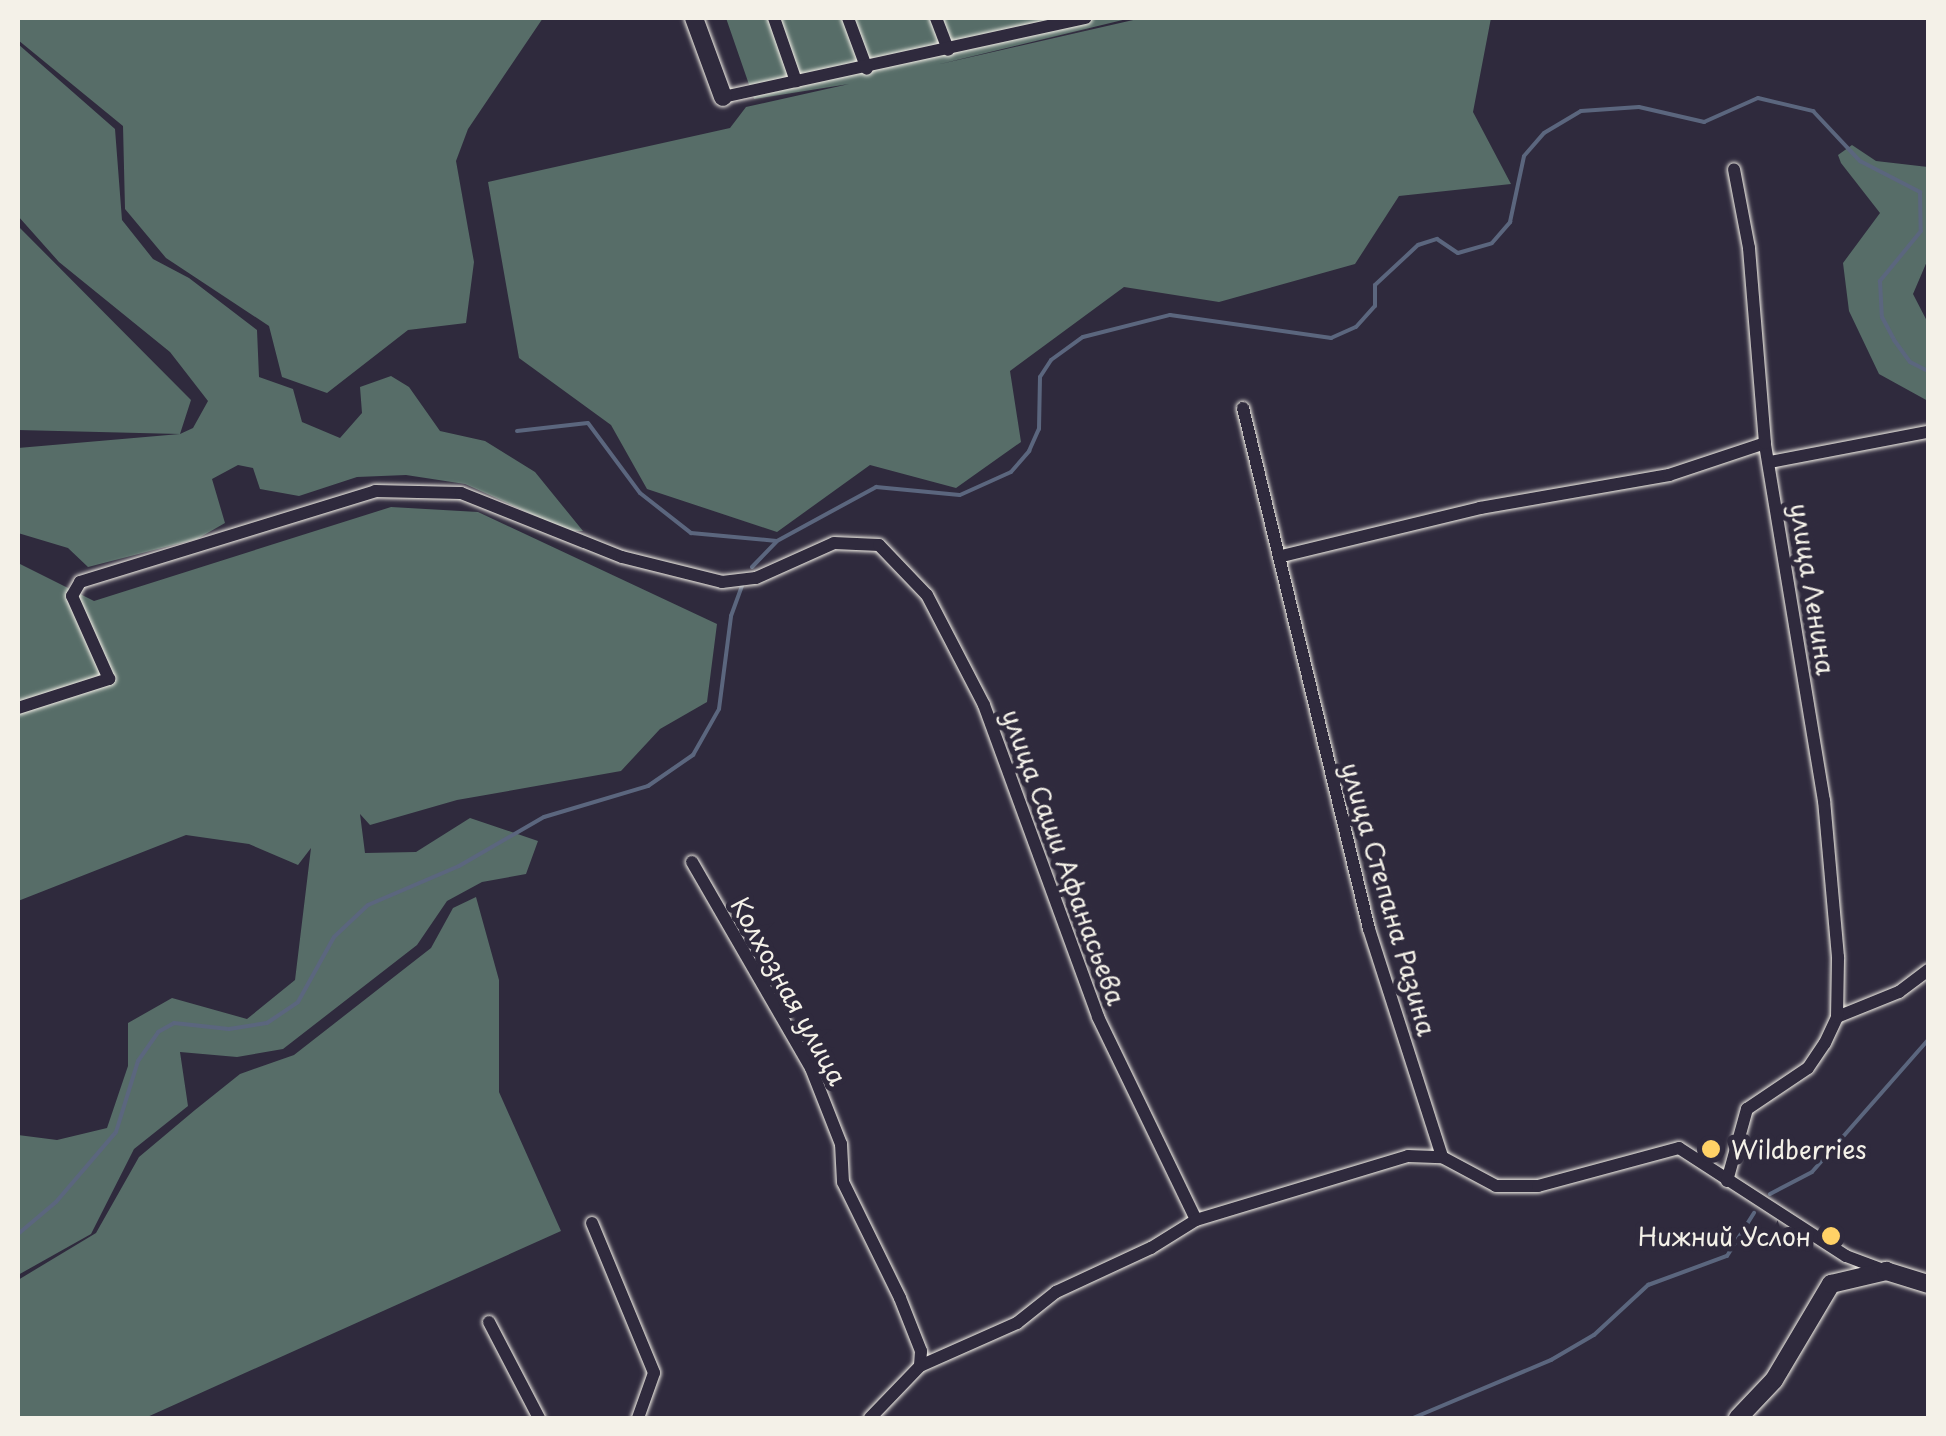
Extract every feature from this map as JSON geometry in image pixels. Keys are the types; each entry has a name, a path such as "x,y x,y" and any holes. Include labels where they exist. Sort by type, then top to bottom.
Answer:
{"street":[{"path":"694,18 724,97 948,50 1030,24 1085,18"},
{"path":"774,18 796,80"},
{"path":"848,18 867,69"},
{"path":"936,18 948,50"},
{"name":"улица Ленина","path":"1734,169 1749,248 1766,443 1824,801 1837,1017"},
{"name":"улица Степана Разина","path":"1243,408 1370,929 1442,1157"},
{"path":"1770,462 1928,432"},
{"path":"1282,556 1480,508 1669,475 1766,443"},
{"name":"улица Саши Афанасьева","path":"18,708 109,679 72,596 80,582 376,491 461,492 622,556 722,582 756,578 810,552 857,540 879,545 914,576 984,705 1098,1017 1196,1220"},
{"name":"Колхозная улица","path":"692,862 811,1068 841,1144 844,1182 900,1298 921,1351 920,1366"},
{"path":"1726,1181 1746,1109 1808,1068 1837,1017 1899,992 1928,970"},
{"path":"870,1418 920,1366 1017,1323 1056,1292 1196,1220 1408,1156 1442,1157 1496,1186 1538,1186 1679,1148 1846,1256 1928,1284"},
{"path":"592,1223 654,1373 638,1418"},
{"path":"1738,1418 1774,1380 1831,1284 1886,1271"},
{"path":"489,1322 539,1418"}],"green space":[{"path":"18,18 543,18 468,129 456,161 474,262 466,323 408,330 327,393 282,377 269,326 166,258 125,209 123,126 18,40"},
{"path":"726,18 1131,18 936,65 1142,18 1491,18 1473,112 1511,184 1399,196 1355,264 1219,302 1124,287 1010,371 1021,442 956,488 870,465 777,532 647,489 611,425 519,358 488,182 730,128 746,107 849,84 754,99"},
{"path":"18,44 115,129 122,220 153,259 189,278 257,330 259,377 293,389 302,422 340,438 362,413 360,387 391,376 409,387 440,431 485,441 535,472 583,531 569,531 465,484 406,475 357,477 299,496 260,489 253,468 238,465 212,479 225,523 197,539 88,567 68,548 18,533 18,448 180,434 193,428 208,401 170,352 59,262 18,216"},
{"path":"1852,145 1876,161 1928,167 1928,259 1913,294 1928,323 1928,401 1879,374 1849,311 1843,263 1880,213 1841,163 1838,155"},
{"path":"18,226 191,400 180,434 18,430"},
{"path":"391,507 478,512 717,624 707,702 660,729 621,771 457,800 370,825 360,814 365,853 416,852 470,818 538,841 526,874 482,882 447,901 417,945 283,1049 237,1057 180,1052 188,1106 134,1149 91,1234 18,1275 18,1135 57,1140 107,1128 128,1066 128,1023 172,998 247,1019 295,980 311,848 298,865 249,844 186,835 18,901 18,563 94,601"},
{"path":"476,897 499,980 499,1092 561,1231 145,1418 18,1418 18,1280 96,1233 139,1157 195,1110 240,1074 294,1055 431,948 453,908"}],"waterway":[{"path":"517,431 588,423 640,493 691,533 777,541 876,487 960,495 1011,472 1029,451 1039,429 1040,377 1051,360 1083,337 1170,315 1331,338 1356,327 1375,306 1375,285 1418,245 1437,239 1458,253 1492,243 1510,222 1524,156 1544,133 1581,111 1639,107 1704,122 1758,98 1813,111 1860,161 1920,192 1921,231 1880,281 1882,317 1894,340 1910,362 1928,371"},
{"path":"752,567 776,542"},
{"path":"18,1234 56,1202 116,1132 138,1061 158,1032 174,1023 229,1029 267,1023 298,1002 334,937 368,905 459,866 544,817 648,786 693,755 719,709 731,616 743,583"},
{"path":"1770,1194 1812,1172 1928,1040"},
{"path":"1413,1418 1551,1360 1594,1335 1648,1285 1727,1256 1754,1213"}],"place":[{"name":"Wildberries","path":"1711,1149"},
{"name":"Нижний Услон","path":"1831,1236"}]}
